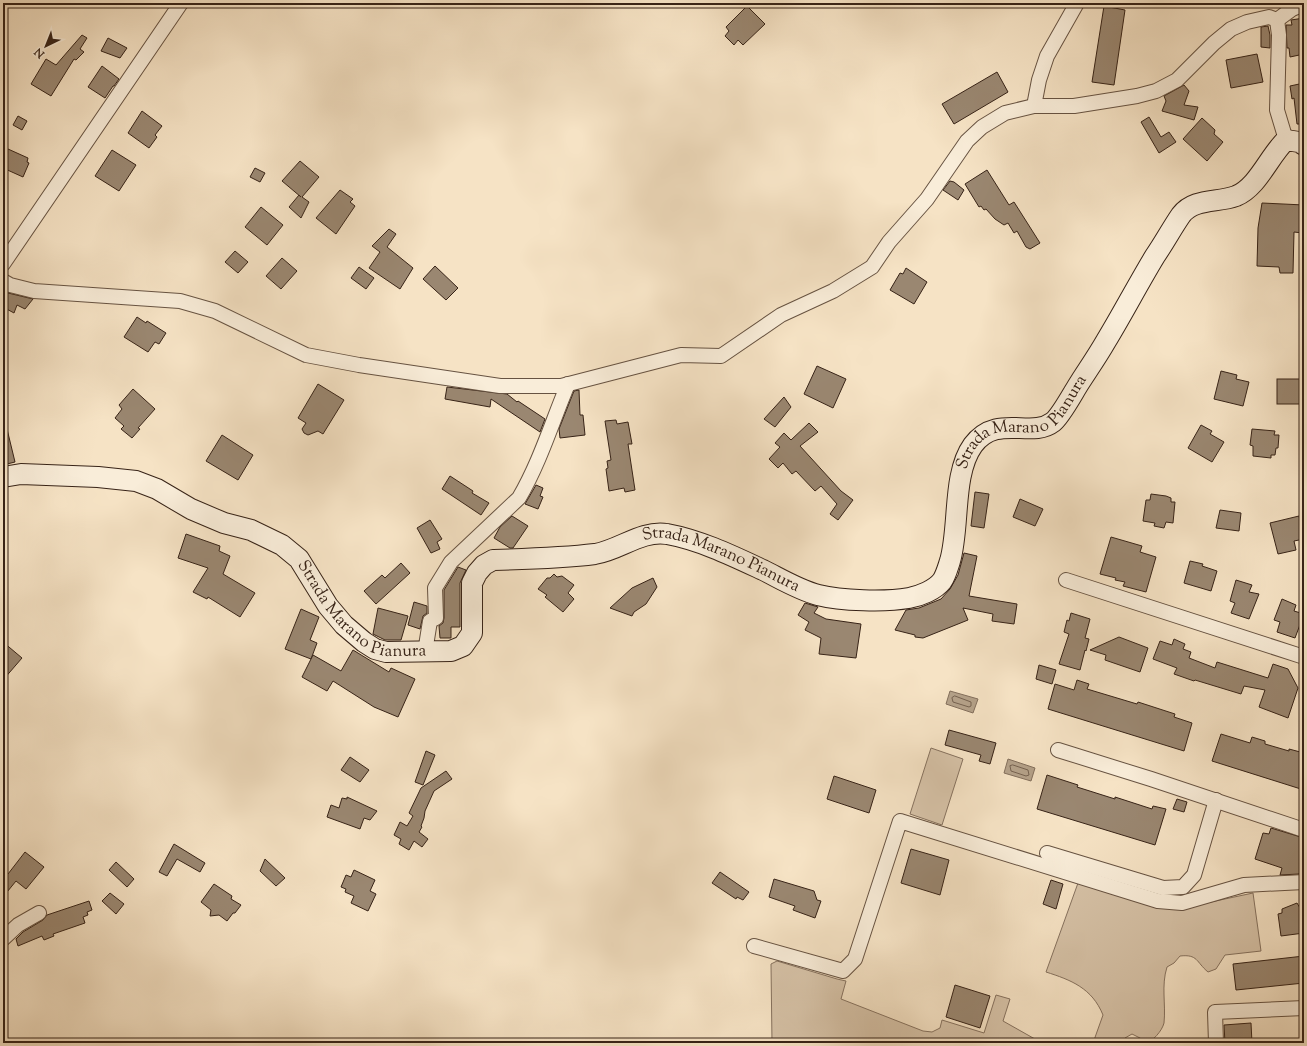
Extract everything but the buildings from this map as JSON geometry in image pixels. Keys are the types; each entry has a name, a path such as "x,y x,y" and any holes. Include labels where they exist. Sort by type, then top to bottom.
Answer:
{"street":[{"path":"3,264 181,3"},
{"path":"1034,106 1039,80 1047,56 1077,3"},
{"path":"1277,20 1292,9 1304,4"},
{"path":"3,281 10,285 34,291 180,301 214,311 306,355 359,365 500,386 561,386 681,355 720,356 781,315 833,291 872,267 889,242 927,199 967,141 982,127 1005,113 1034,106 1074,106 1137,96 1156,91 1177,80 1214,43 1231,29 1247,22 1269,17 1277,20"},
{"path":"1277,20 1279,35 1277,110 1295,143"},
{"name":"Strada Marano Pianura","path":"3,477 21,474 98,477 136,481 157,489 191,508 224,523 251,530 282,545 299,559 328,606 344,625 364,642 386,652 451,651 463,646 472,632 472,583 477,573 484,565 493,560 598,553 640,537 656,533 668,534 693,540 817,594 877,601 910,598 932,590 943,580 953,550 959,490 965,461 974,444 987,433 1002,428 1039,428 1053,422 1064,408 1107,340 1139,282 1178,219 1186,209 1197,204 1236,196 1248,188 1277,148 1295,143"},
{"path":"425,652 430,621 436,618 435,588 451,562 519,498 527,485 568,384"},
{"path":"1066,580 1304,657"},
{"path":"1058,750 1216,800 1304,830"},
{"path":"1047,853 1163,888 1183,887 1194,875 1216,800"},
{"path":"754,946 843,971 849,966 855,959 900,821 1158,901 1182,903 1244,885 1304,882"},
{"path":"3,939 18,925 39,913"},
{"path":"1216,1043 1216,1012 1304,1008"}],"shaded area":[{"path":"931,748 963,759 942,825 910,814"},
{"path":"1078,883 1192,906 1253,893 1261,951 1225,955 1216,969 1208,972 1194,958 1190,956 1180,956 1174,963 1167,967 1164,981 1164,1023 1154,1038 1146,1043 1132,1034 1125,1038 1122,1043 1093,1043 1103,1015 1093,998 1080,986 1064,978 1046,972"},
{"path":"777,961 846,981 841,999 923,1031 932,1032 940,1028 942,1020 984,1033 996,995 1010,999 1003,1021 1042,1043 772,1043 771,964"}],"water":[{"path":"950,691 978,699 973,713 946,704"},
{"path":"1008,759 1035,768 1031,781 1004,773"}]}
